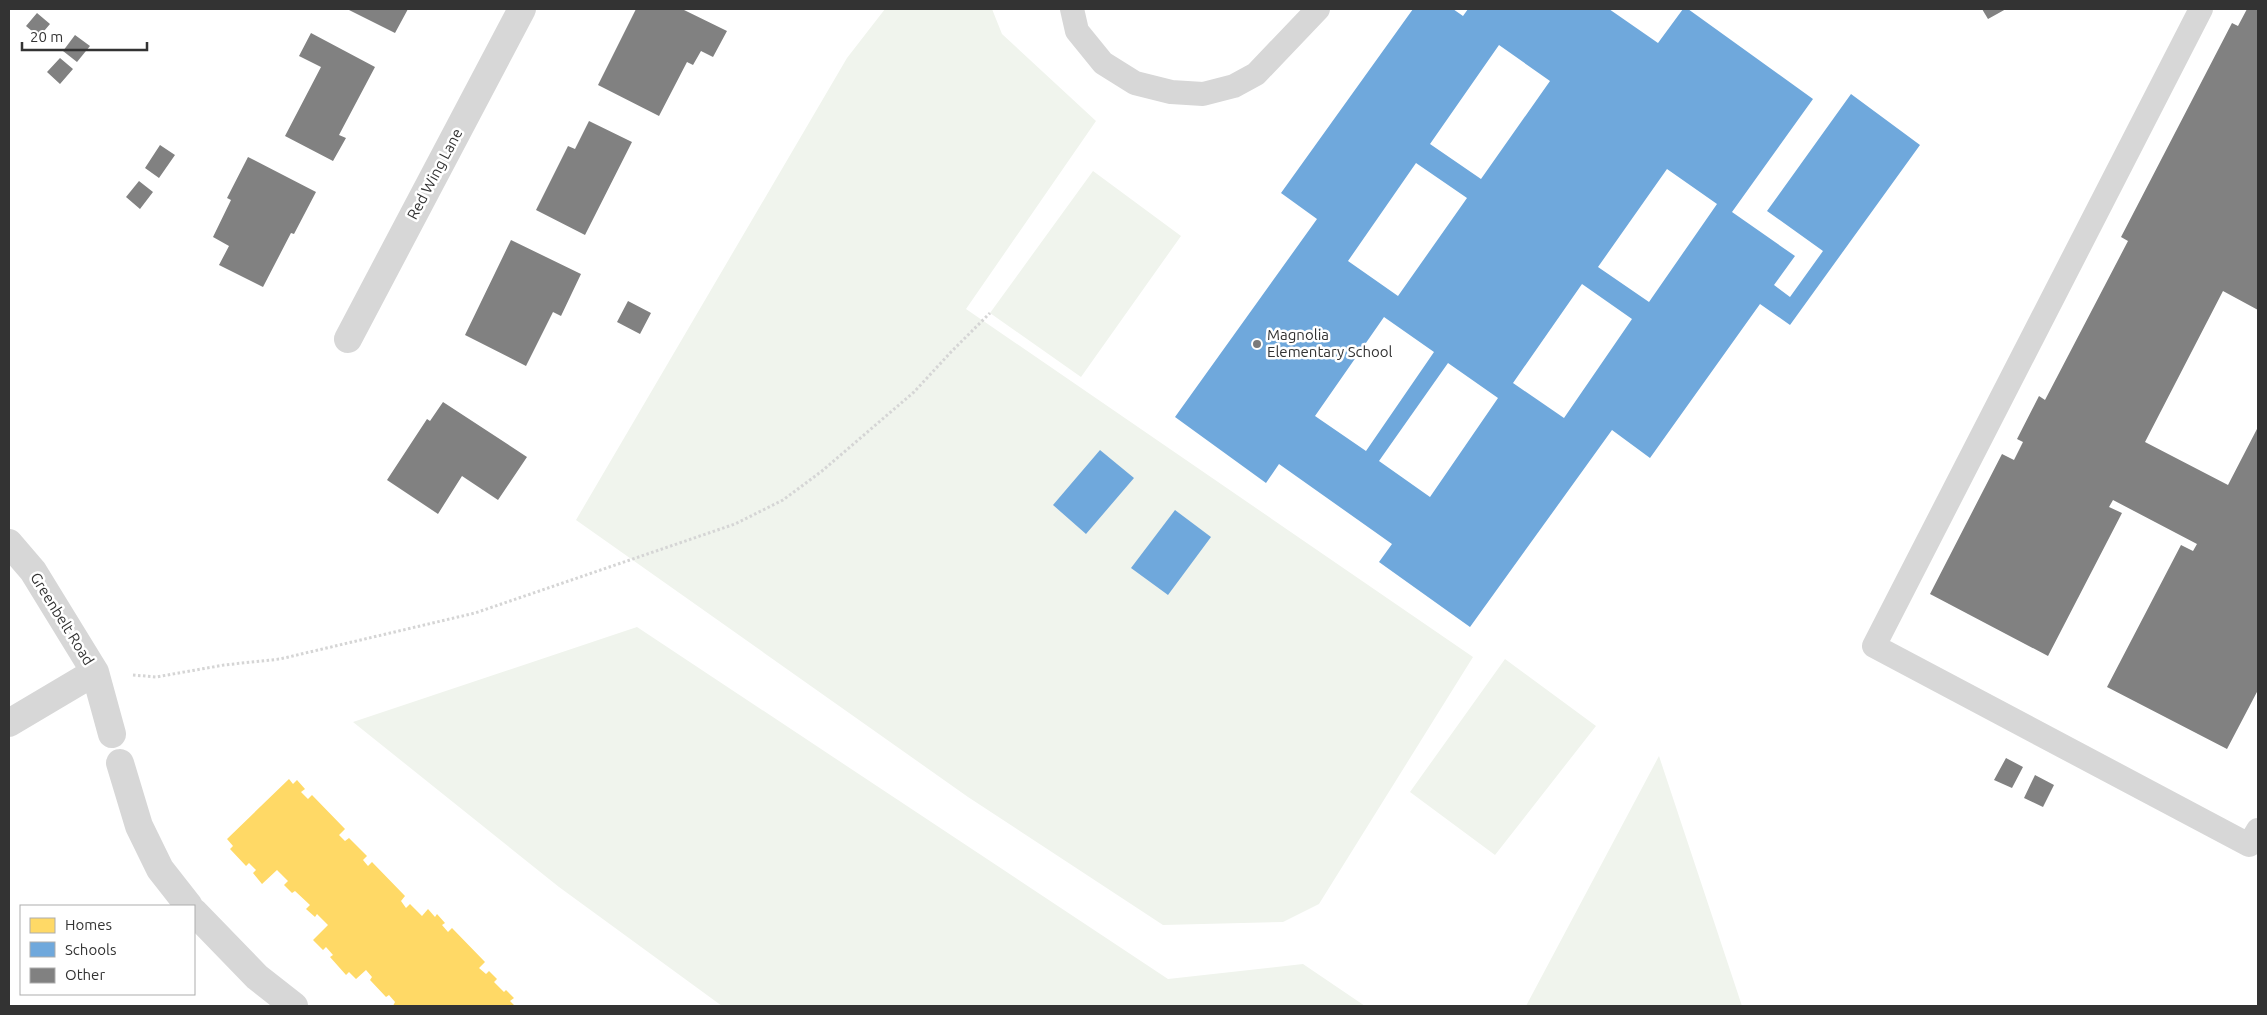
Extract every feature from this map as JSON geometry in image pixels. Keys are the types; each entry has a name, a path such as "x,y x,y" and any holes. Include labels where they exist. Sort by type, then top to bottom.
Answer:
{"street":[{"name":"Red Wing Lane","path":"348,339 522,9"},
{"name":"Greenbelt Road","path":"9,543 33,571 95,672 112,734"},
{"name":"Greenbelt Road","path":"9,723 95,672"},
{"path":"120,763 139,826 160,869 188,905"},
{"path":"195,913 257,977 294,1006"}],"lane":[{"path":"1072,9 1077,31 1103,63 1135,83 1171,92 1203,94 1234,86 1256,74 1318,9"},
{"path":"2201,9 1874,646 2249,845 2258,830"}],"path":[{"path":"95,672 156,677 224,665 280,659 376,637 475,613 735,524 783,500 822,471 914,392 950,352 990,313"}],"shaded area":[{"path":"885,9 992,9 1002,34 1096,121 966,309 1473,657 1319,904 1283,922 1163,925 968,797 576,520 847,58"},
{"path":"1093,171 1181,236 1081,377 990,313"},
{"path":"637,627 1168,979 1303,964 1365,1006 722,1006 559,887 353,722"},
{"path":"1505,659 1596,726 1495,855 1410,792"},
{"path":"1659,756 1742,1006 1526,1006"}],"building: Homes":[{"path":"289,779 293,784 297,780 305,789 301,792 308,799 312,795 345,829 339,835 345,841 349,838 367,856 363,860 368,866 372,862 405,896 401,901 406,908 410,904 422,916 428,909 435,917 437,914 445,923 442,925 448,932 452,928 485,962 479,968 486,974 489,971 497,979 494,982 504,992 506,990 514,998 510,1001 515,1006 393,1006 395,1002 389,995 386,997 370,980 372,977 366,970 356,979 349,972 346,975 330,957 333,955 326,947 323,950 313,940 328,925 317,914 315,917 306,909 310,905 295,891 292,893 284,885 288,881 277,870 262,884 253,873 256,870 249,863 246,866 230,849 233,846 227,839"}],"building: Schools":[{"name":"Magnolia Elementary School","path":"1413,9 1453,9 1463,16 1468,9 1609,9 1658,43 1683,9 1688,9 1813,99 1732,212 1795,256 1774,285 1790,297 1823,251 1767,211 1851,94 1920,145 1790,325 1760,304 1650,458 1612,430 1470,627 1379,562 1392,544 1279,464 1266,483 1175,417 1317,219 1281,193","holes":["1499,45 1550,81 1481,179 1430,144","1416,163 1467,198 1398,296 1348,261","1667,169 1717,204 1649,302 1598,267","1582,284 1632,319 1564,418 1513,383","1384,317 1434,352 1366,451 1315,416","1448,363 1498,398 1430,497 1379,461"]},
{"path":"1100,450 1134,478 1086,534 1053,505"},
{"path":"1175,510 1211,537 1168,595 1131,568"}],"building: Other":[{"path":"347,9 408,9 395,33"},
{"path":"636,9 682,9 727,31 713,57 701,51 693,65 687,62 659,116 598,85"},
{"path":"1982,9 2006,9 1988,19"},
{"path":"2247,9 2258,9 2258,310 2223,291 2145,442 2228,485 2258,427 2258,690 2227,749 2107,687 2181,545 2193,551 2197,544 2113,500 2109,507 2122,513 2048,656 1930,594 2002,454 2014,460 2023,442 2017,439 2039,396 2045,400 2128,241 2121,237 2232,23 2238,26"},
{"path":"37,13 50,24 39,37 26,26"},
{"path":"311,33 375,67 339,135 346,138 333,161 285,136 321,67 299,56"},
{"path":"75,35 90,46 77,62 63,51"},
{"path":"60,58 73,69 60,84 47,72"},
{"path":"589,121 632,142 585,235 536,210 568,146 575,149"},
{"path":"160,145 175,155 159,178 145,168"},
{"path":"248,157 316,192 294,234 291,233 263,287 219,265 229,246 213,237 231,200 227,198"},
{"path":"139,181 153,192 140,209 126,197"},
{"path":"511,240 581,274 561,316 553,312 526,366 465,335"},
{"path":"628,301 651,313 640,334 617,322"},
{"path":"443,402 527,457 498,500 462,476 438,514 387,480 427,419 430,421"},
{"path":"2006,758 2023,767 2012,788 1994,780"},
{"path":"2035,775 2054,785 2043,807 2024,798"}],"place":[{"name":"Magnolia Elementary School","path":"1257,344"}]}
